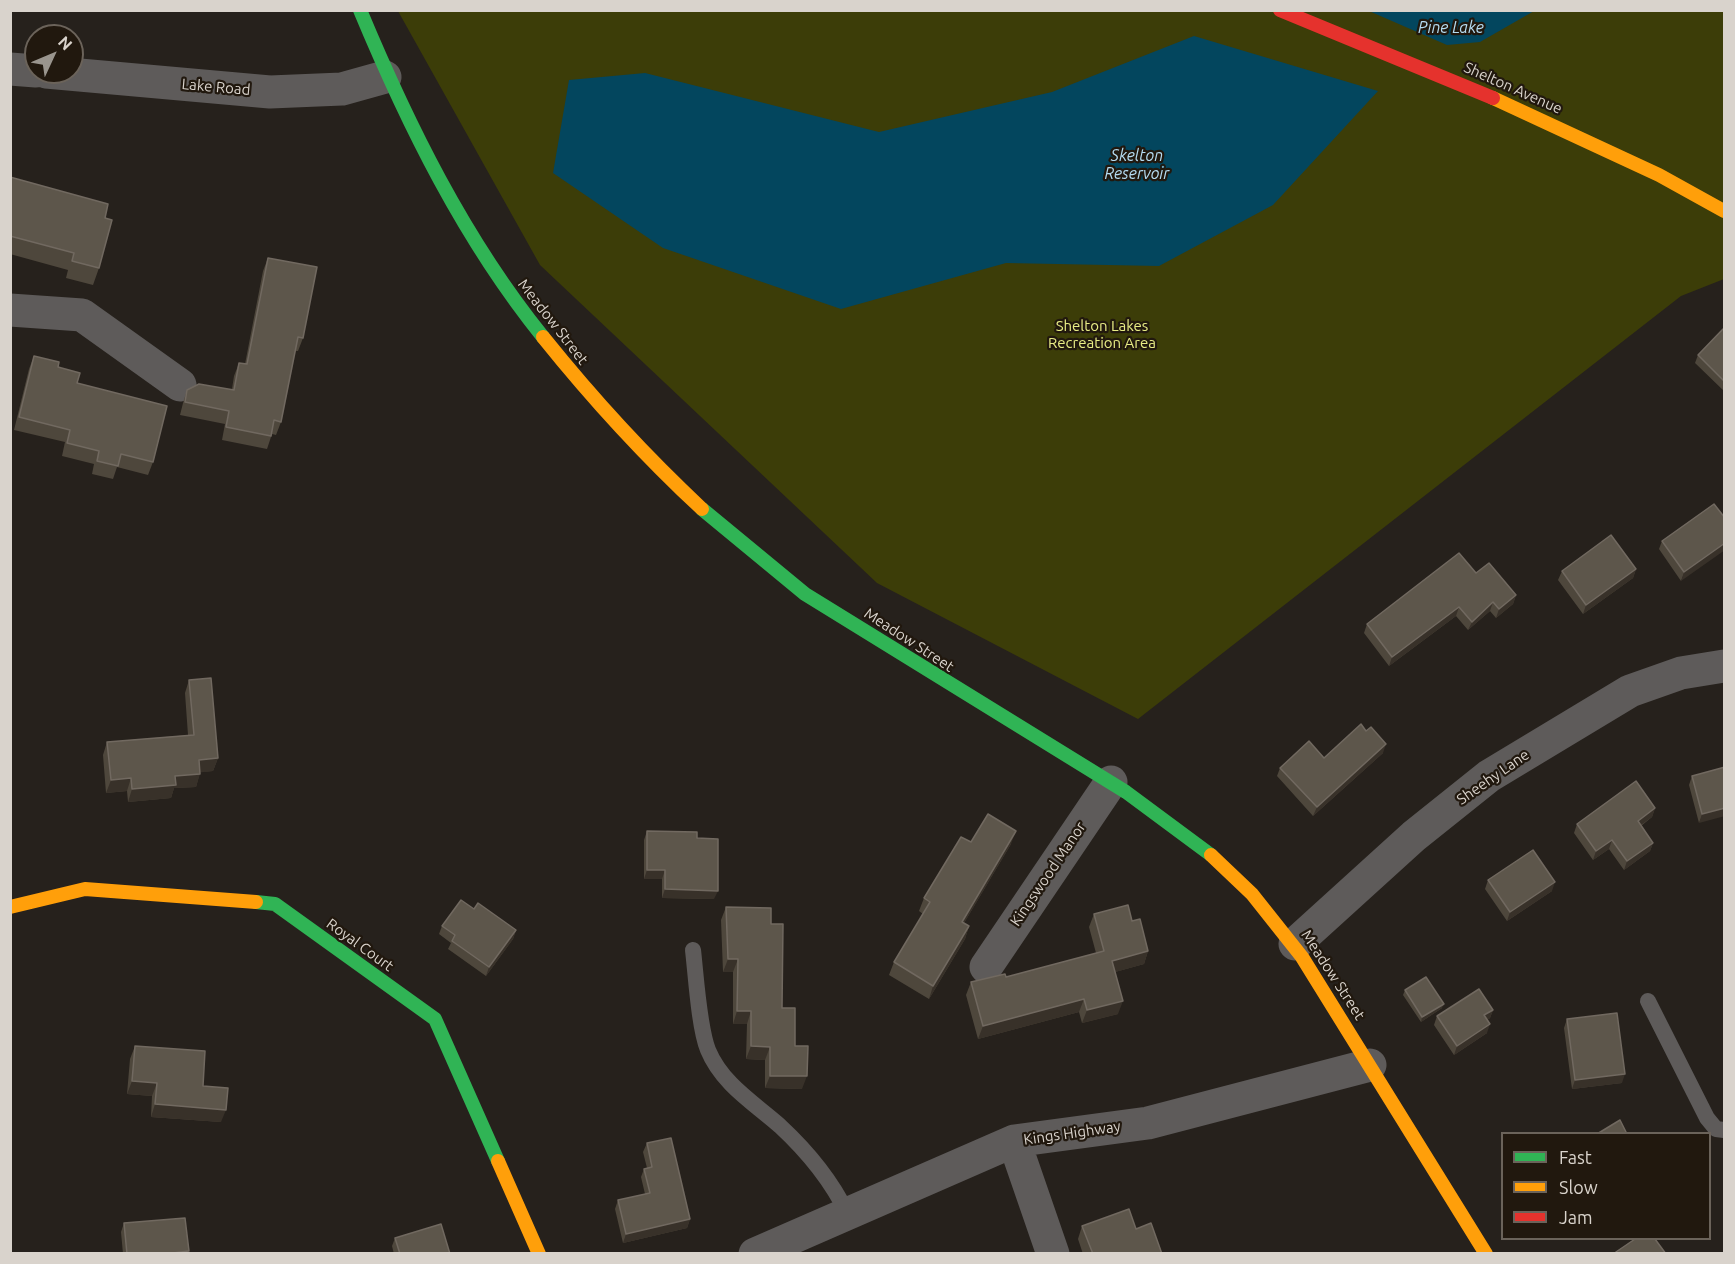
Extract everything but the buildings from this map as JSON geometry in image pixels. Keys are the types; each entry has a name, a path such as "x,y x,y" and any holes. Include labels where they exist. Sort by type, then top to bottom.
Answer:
{"street":[{"name":"Meadow Street","path":"360,10 385,77 436,178 500,280 567,368 665,478 790,583 992,713 1111,782 1181,829 1235,876 1295,944 1486,1254"},
{"name":"Shelton Avenue","path":"1280,10 1534,115 1659,175 1725,211"},
{"name":"Lake Road","path":"84,75 270,92 342,89 385,77"},
{"path":"10,310 82,315 180,385"},
{"name":"Sheehy Lane","path":"1295,944 1414,836 1489,776 1630,691 1681,673 1725,666"},
{"name":"Kingswood Manor","path":"986,967 1111,782"},
{"name":"Royal Court","path":"10,907 85,889 275,904 435,1019 539,1254"},
{"name":"Kings Highway","path":"755,1254 1014,1141 1148,1123 1370,1065"},
{"path":"1014,1141 1053,1254"}],"lane":[{"path":"693,950 708,1049 724,1077 780,1126 822,1171 836,1191 847,1213"},
{"path":"1648,1001 1707,1118 1716,1129 1725,1130"}],"green space":[{"name":"Shelton Lakes Recreation Area","path":"398,11 1724,11 1724,279 1681,296 1138,719 877,583 540,265"}],"water":[{"name":"Pine Lake","path":"1369,11 1534,11 1480,42 1447,45"},
{"name":"Skelton Reservoir","path":"1194,36 1378,91 1273,205 1159,266 1006,263 841,309 663,248 553,173 569,80 645,73 879,132 1052,92"}],"traffic: fast":[{"path":"360,10 398,96 440,180 488,261 514,300 543,337"},
{"path":"702,509 805,594 1126,792 1211,855"},
{"path":"256,902 275,904 435,1019 498,1161"}],"traffic: slow":[{"path":"1493,98 1659,175 1724,211"},
{"path":"543,337 619,426 702,509"},
{"path":"1211,855 1252,894 1302,957 1486,1254"},
{"path":"10,907 85,889 256,902"},
{"path":"498,1161 539,1254"}],"traffic: jam":[{"path":"1280,10 1493,98"}]}
